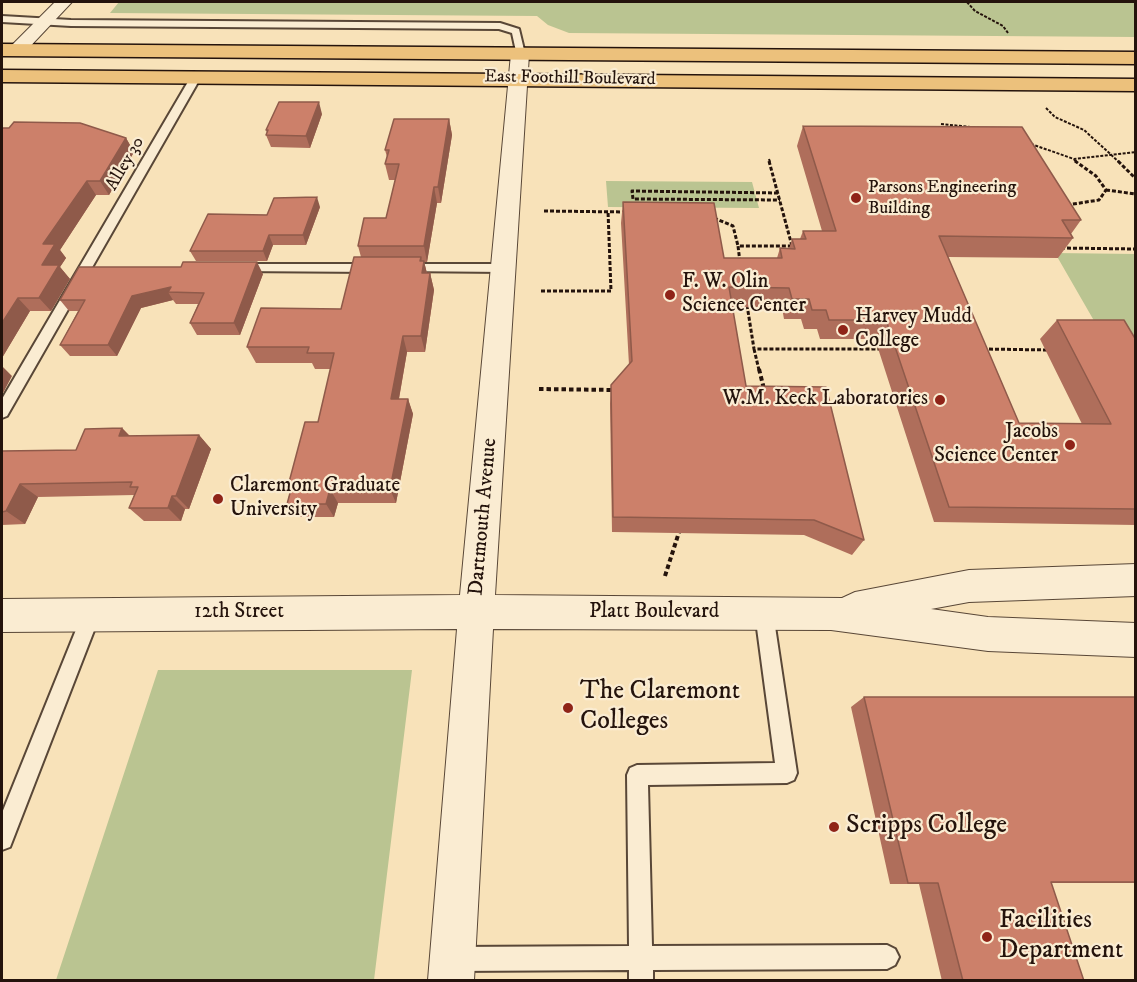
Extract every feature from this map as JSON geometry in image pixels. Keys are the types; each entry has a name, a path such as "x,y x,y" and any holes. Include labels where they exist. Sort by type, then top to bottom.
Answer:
{"main road":[{"path":"5,62 30,64 47,61 133,59 184,52"},
{"name":"East Foothill Boulevard","path":"5,62 184,52 519,67 1136,85"},
{"name":"East Foothill Boulevard","path":"5,62 196,77 519,67 1136,58"}],"street":[{"path":"5,62 64,2"},
{"name":"Dartmouth Avenue","path":"452,970 476,612 519,67"},
{"name":"Platt Boulevard","path":"831,613 969,586 1136,580"},
{"name":"Platt Boulevard","path":"476,612 831,613 988,634 1136,640"},
{"name":"12th Street","path":"2,615 476,612"}],"lane":[{"path":"2,19 500,26 516,31 519,67"},
{"name":"Alley 30","path":"2,412 93,267 196,77"},
{"path":"230,268 504,268"},
{"path":"641,969 637,775 787,773 764,613"},
{"path":"2,839 92,615"},
{"path":"452,970 641,969 887,957"}],"path":[{"path":"967,2 975,11 1003,26 1010,36"},
{"path":"1042,103 1055,117 1084,130 1136,179"},
{"path":"941,124 987,129"},
{"path":"1030,144 1074,159 1096,176 1106,190 1136,195"},
{"path":"1074,159 1136,152"},
{"path":"769,159 793,246"},
{"path":"1058,207 1099,200 1106,190"},
{"path":"778,193 632,191 633,199 780,200"},
{"path":"544,211 631,212"},
{"path":"541,291 611,291 608,211"},
{"path":"711,218 733,226 741,269"},
{"path":"738,246 804,246"},
{"path":"1054,248 1136,249"},
{"path":"747,303 754,349 764,391 755,391"},
{"path":"754,349 885,349"},
{"path":"981,350 1052,350"},
{"path":"539,389 622,390"},
{"path":"665,576 681,527"}],"green space":[{"path":"119,2 1135,2 1136,37 569,33 548,25 537,16 110,13"},
{"path":"606,181 752,182 759,208 608,207"},
{"path":"1055,253 1135,254 1135,345 1108,345"},
{"path":"158,670 412,670 374,980 56,980"}],"building":[{"path":"279,102 319,102 306,136 266,135 268,130 266,130"},
{"path":"394,119 449,119 438,187 434,187 424,246 358,246 364,218 386,218 399,164 385,164 389,150 385,150"},
{"path":"14,122 80,123 126,138 100,181 87,181 43,244 55,244 42,265 59,265 39,298 18,298 2,323 2,128 9,128"},
{"path":"803,126 1022,127 1081,220 1062,220 1073,238 939,236 1019,423 1111,424 1057,320 1124,320 1136,340 1136,509 949,507 886,320 829,320 826,310 812,310 809,299 792,299 789,288 729,287 746,386 826,387 864,540 814,520 613,517 611,385 632,361 623,202 714,203 724,258 782,258 780,248 795,249 792,239 806,239 803,231 836,231"},
{"path":"317,197 303,235 269,235 263,251 190,251 208,214 267,215 274,198"},
{"path":"354,257 421,257 420,261 424,261 422,273 430,273 421,336 403,336 391,399 408,399 390,489 330,489 326,504 287,504 292,486 288,486 305,422 318,422 334,353 307,353 309,347 247,347 261,308 341,309"},
{"path":"183,262 257,262 234,323 190,323 204,293 168,292 171,287 132,296 108,345 60,345 85,300 60,300 79,267 181,267"},
{"path":"122,428 119,436 199,435 176,496 172,496 168,508 129,508 138,487 130,487 132,482 20,484 6,511 2,512 2,451 76,450 85,429"},
{"path":"864,697 1136,697 1136,882 1051,882 1084,981 963,981 938,883 908,883"}],"place":[{"name":"Parsons Engineering Building","path":"856,198"},
{"name":"F. W. Olin Science Center","path":"670,295"},
{"name":"Harvey Mudd College","path":"843,330"},
{"name":"W.M. Keck Laboratories","path":"940,400"},
{"name":"Jacobs Science Center","path":"1070,445"},
{"name":"Claremont Graduate University","path":"218,499"},
{"name":"The Claremont Colleges","path":"568,708"},
{"name":"Scripps College","path":"834,827"},
{"name":"Facilities Department","path":"987,937"}]}
